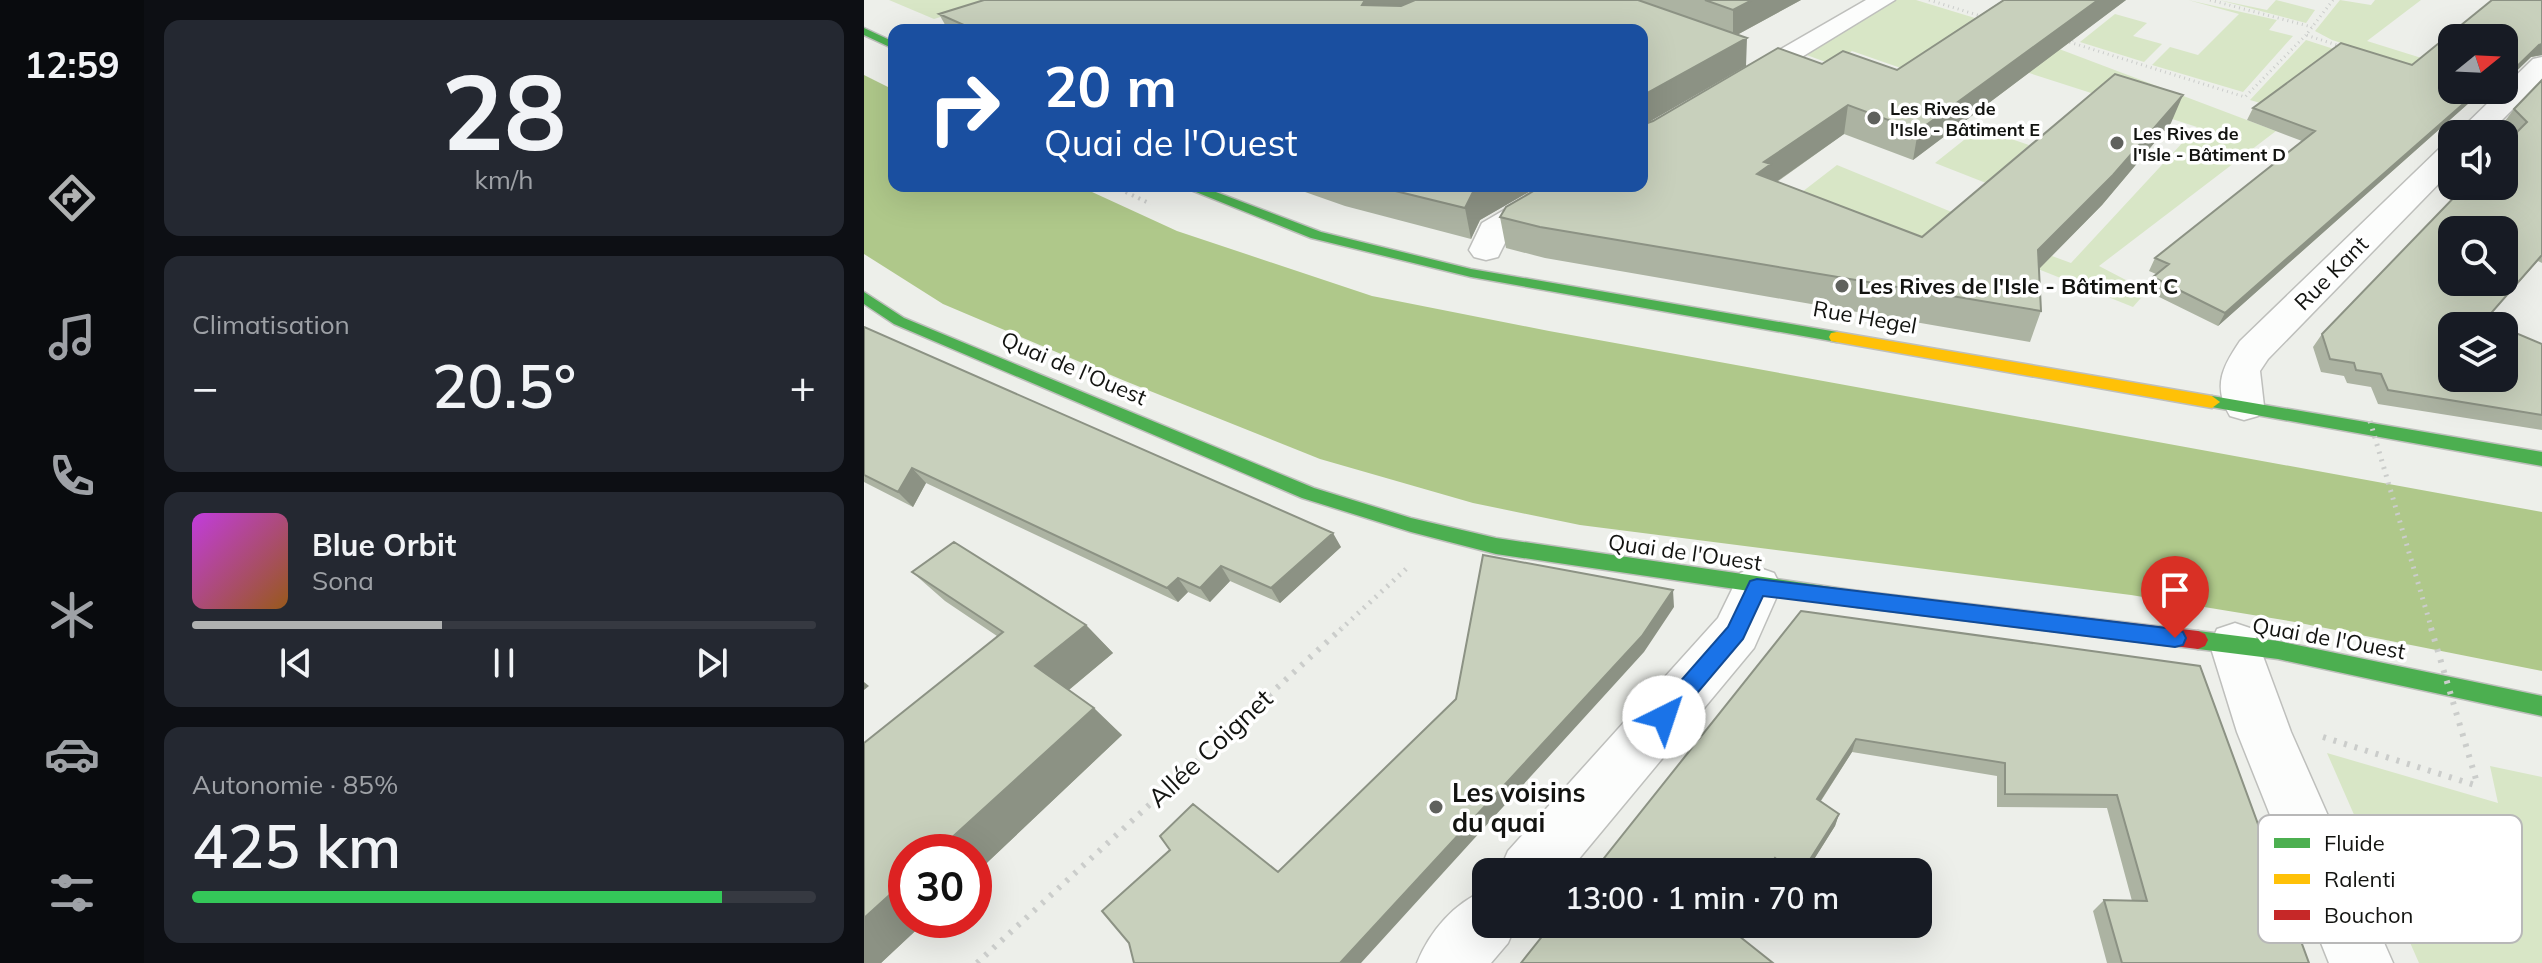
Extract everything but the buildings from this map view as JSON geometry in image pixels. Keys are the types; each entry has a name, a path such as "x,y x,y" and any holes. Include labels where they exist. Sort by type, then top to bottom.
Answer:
{"street":[{"path":"1648,138 1883,0"},
{"path":"864,31 888,43"},
{"path":"1745,53 1774,64"},
{"path":"2485,120 2542,65"},
{"name":"Rue Kant","path":"2244,406 2240,371 2254,350 2438,167"},
{"name":"Rue Hegel","path":"1204,192 1316,235 1471,273 2542,459"},
{"path":"1486,250 1494,230 1558,192"},
{"name":"Quai de l'Ouest","path":"864,297 899,321 1308,493 1444,534 1583,562 1757,587 2317,656 2542,706"},
{"path":"1541,858 1736,633 1757,587"},
{"path":"2235,645 2264,732 2299,815"},
{"path":"1449,963 1472,937"},
{"path":"2353,943 2361,963"}],"path":[{"path":"1929,0 1994,19"},
{"path":"2210,0 2312,27"},
{"path":"2079,35 2069,42 2245,97 2306,35 2333,0"},
{"path":"2306,35 2350,49"},
{"path":"2308,732 2478,786 2370,421"},
{"name":"Allée Coignet","path":"977,963 1444,534"}],"shaded area":[{"path":"889,0 994,0 934,19"},
{"path":"1894,0 1916,0 1988,22 2276,131 2099,266 2147,291 2133,307 2038,269 2052,256 2071,263 2197,127 2001,64 1915,73 1852,51 1831,64 1804,54"},
{"path":"2188,0 2277,20 2269,30 2293,36 2243,92 2152,65 2170,47 2198,55 2239,14"},
{"path":"2219,0 2267,10 2276,0 2315,10 2306,23"},
{"path":"2340,0 2371,5 2375,0 2421,0 2367,41 2438,63 2438,70 2435,73 2332,40 2315,31"},
{"path":"2115,14 2147,23 2133,36 2162,44 2144,62 2080,42"},
{"path":"2306,40 2340,51 2267,105 2250,100"},
{"path":"864,75 888,87 888,192 1092,192 1177,231 1372,296 2542,512 2542,671 2295,622 2131,595 1580,525 1473,503 1320,459 1125,381 943,304 864,254"},
{"path":"1979,128 2029,145 1986,183 1935,163"},
{"path":"1837,165 1959,215 1925,245 1802,192"},
{"path":"2327,753 2498,803 2490,766 2542,777 2542,963 2419,963 2410,943 2522,943 2522,815 2354,815"}],"traffic: fast":[{"path":"864,31 888,43"},
{"path":"1204,192 1316,235 1471,273 1837,337"},
{"path":"864,297 899,321 1308,493 1411,525 1496,546 1858,599"},
{"path":"2212,402 2542,459"},
{"path":"2198,640 2278,650 2542,706"}],"traffic: slow":[{"path":"1837,337 2212,402"}],"traffic: jam":[{"path":"1858,599 2198,640"}],"place":[{"name":"Les Rives de l'Isle - Bâtiment E","path":"1874,118"},
{"name":"Les Rives de l'Isle - Bâtiment D","path":"2117,143"},
{"name":"Les Rives de l'Isle - Bâtiment C","path":"1842,286"},
{"name":"Les voisins du quai","path":"1436,807"}],"route":[{"path":"1664,717 1736,633 1757,587 2175,638"}]}
